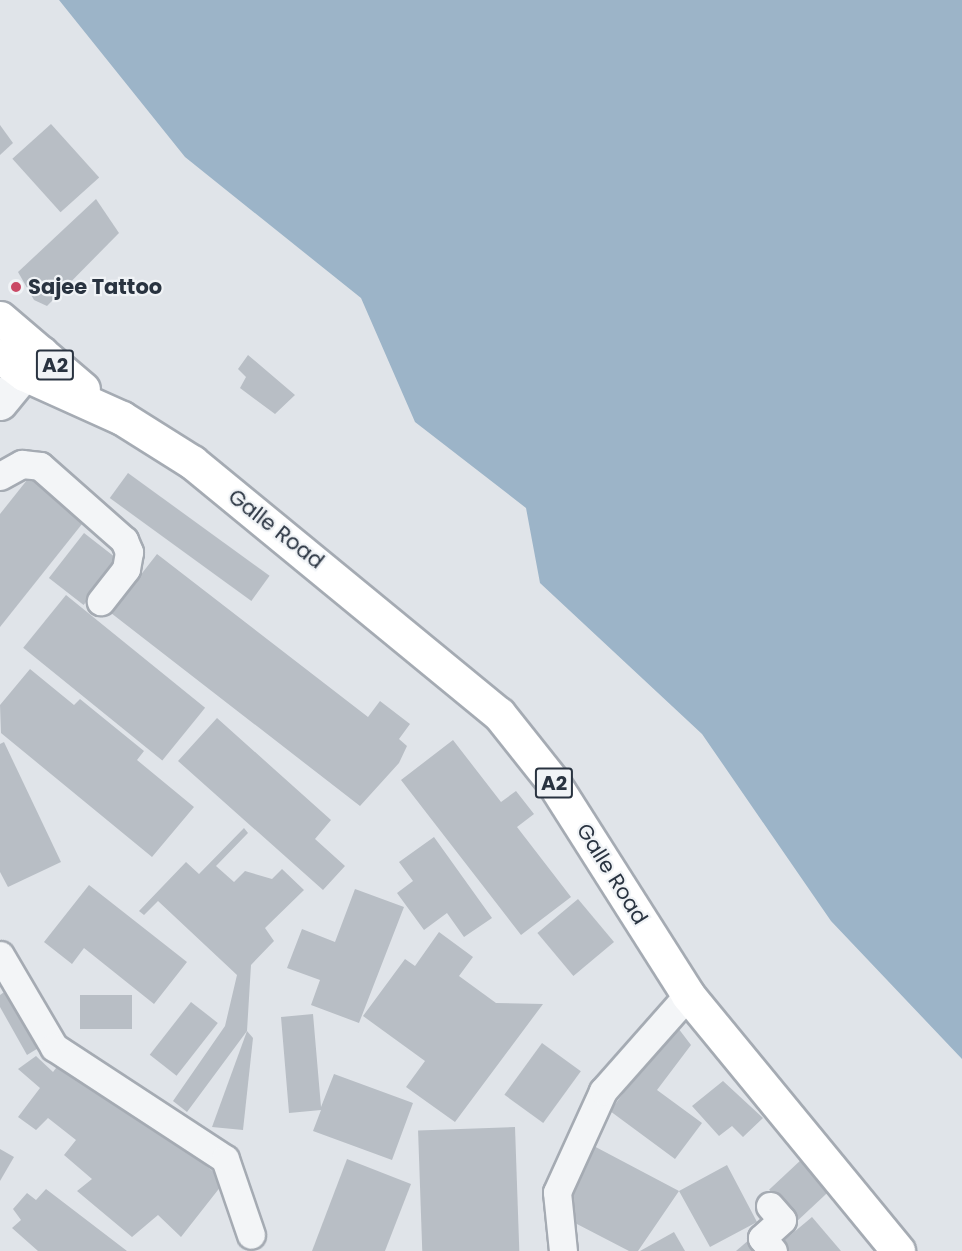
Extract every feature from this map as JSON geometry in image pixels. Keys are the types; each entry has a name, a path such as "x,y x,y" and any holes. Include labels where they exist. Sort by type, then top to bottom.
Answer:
{"highway":[{"name":"Galle Road","path":"0,318 22,361 192,462 499,714 553,782 688,995 898,1251"}],"street":[{"path":"0,403 22,361"},
{"path":"0,476 22,464 40,466 124,540 129,552 126,569 101,601"},
{"path":"0,955 54,1047 225,1159 251,1235"},
{"path":"563,1251 557,1192 603,1091 688,995"},
{"path":"770,1206 782,1220 762,1238 773,1251"}],"water":[{"path":"59,0 962,0 962,1059 831,921 702,734 540,583 526,508 415,422 361,298 185,157"}],"building":[{"path":"51,124 99,178 61,212 12,159"},
{"path":"0,125 13,143 0,155"},
{"path":"96,199 119,233 47,306 34,300 18,272"},
{"path":"248,355 295,395 275,414 240,388 246,377 238,369"},
{"path":"128,473 270,576 251,601 110,498"},
{"path":"31,475 86,519 0,627 0,514"},
{"path":"84,533 119,560 84,605 49,578"},
{"path":"157,554 368,717 380,701 410,724 399,739 407,746 399,763 360,806 111,613"},
{"path":"66,595 205,708 162,760 23,648"},
{"path":"30,669 74,705 80,699 144,751 137,760 194,807 152,857 1,733 0,705"},
{"path":"217,718 331,820 315,839 345,866 323,890 178,761"},
{"path":"453,740 501,802 516,791 534,814 517,827 571,897 521,935 401,780"},
{"path":"4,742 61,862 8,887 0,872 0,744"},
{"path":"244,828 248,833 216,866 234,882 245,871 272,879 282,869 304,890 265,928 274,941 251,965 247,1031 187,1112 173,1101 225,1026 237,975 158,901 144,915 139,911 186,862 199,874"},
{"path":"434,837 492,918 464,937 447,913 424,930 397,893 413,881 399,862"},
{"path":"89,885 187,962 154,1004 84,948 72,964 44,942"},
{"path":"355,889 404,907 359,1023 311,1005 320,980 287,968 302,929 335,942"},
{"path":"578,899 614,942 573,976 537,933"},
{"path":"439,932 473,957 459,976 496,1003 543,1004 455,1122 406,1087 425,1061 363,1016 405,959 415,966"},
{"path":"27,976 58,1036 27,1055 0,1007 0,995"},
{"path":"80,995 132,995 132,1029 80,1029"},
{"path":"191,1002 218,1023 177,1076 150,1055"},
{"path":"313,1014 321,1107 334,1074 413,1103 392,1160 313,1131 321,1110 289,1113 281,1017"},
{"path":"675,1024 691,1045 657,1090 702,1123 675,1159 610,1111"},
{"path":"247,1031 253,1038 243,1130 212,1127"},
{"path":"542,1043 581,1071 543,1123 504,1095"},
{"path":"67,1054 225,1181 181,1237 158,1215 132,1237 77,1191 92,1179 64,1155 76,1140 48,1118 36,1130 18,1117 40,1088 18,1069 36,1056 53,1072"},
{"path":"723,1081 763,1118 743,1137 732,1126 719,1136 692,1106"},
{"path":"515,1127 519,1251 422,1251 418,1130"},
{"path":"590,1144 679,1191 638,1251 629,1251 575,1223 567,1190"},
{"path":"0,1149 14,1157 0,1181"},
{"path":"347,1159 411,1184 385,1251 312,1251"},
{"path":"802,1159 831,1190 798,1220 769,1190"},
{"path":"727,1165 757,1222 710,1247 679,1191"},
{"path":"46,1189 127,1251 38,1251 12,1228 21,1220 13,1209 27,1193 36,1200"},
{"path":"812,1217 841,1251 788,1251 781,1243"},
{"path":"674,1232 685,1251 640,1251"},
{"path":"750,1239 759,1251 736,1251"}],"place":[{"name":"Sajee Tattoo","path":"16,287"}]}
